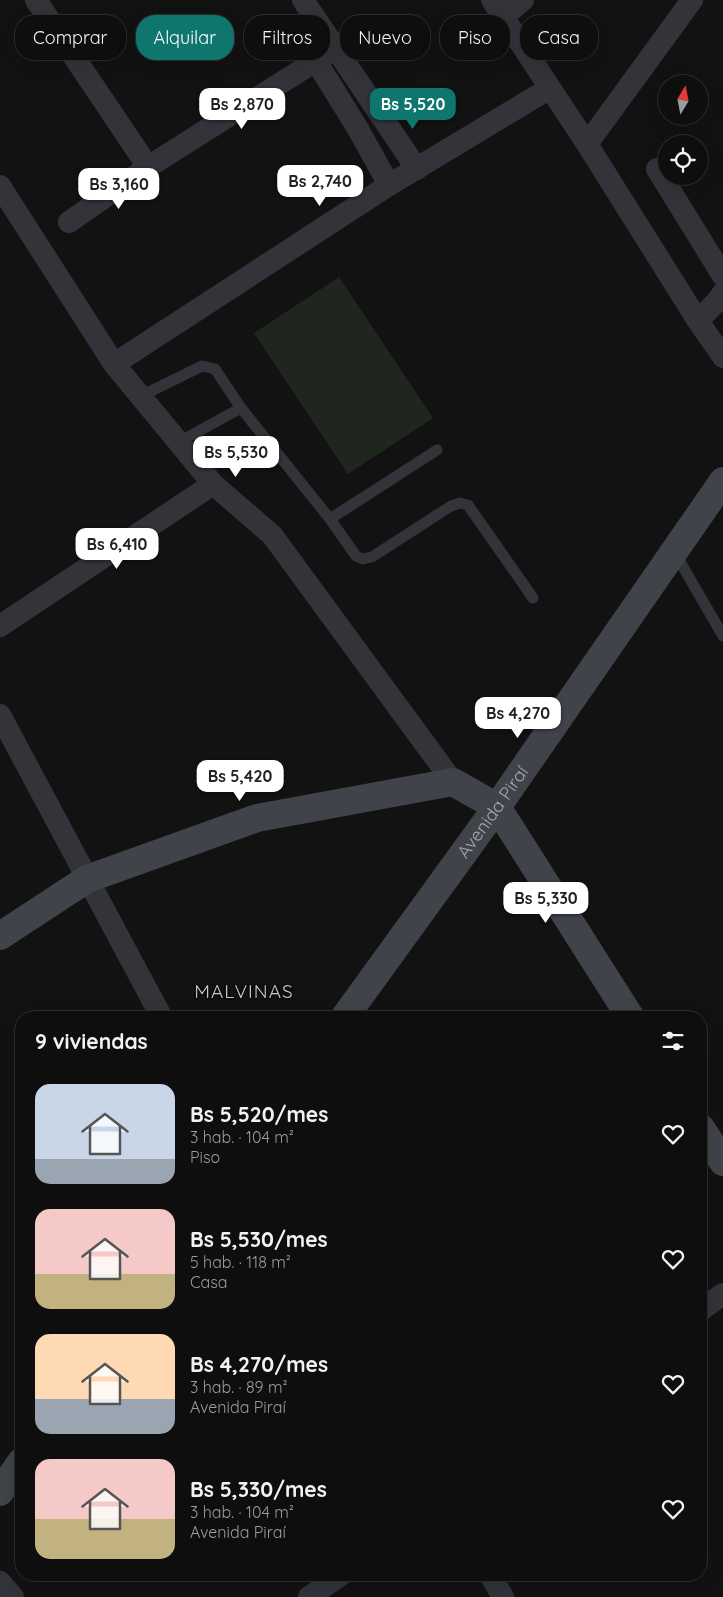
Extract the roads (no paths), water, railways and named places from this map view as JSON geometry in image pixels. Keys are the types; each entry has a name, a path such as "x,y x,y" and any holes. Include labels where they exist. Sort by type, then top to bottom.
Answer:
{"street":[{"path":"36,0 148,167"},
{"path":"303,0 417,169"},
{"path":"523,0 497,8 587,144 723,358"},
{"path":"587,144 692,0"},
{"path":"69,222 148,167 336,48"},
{"path":"316,61 358,129 389,185"},
{"path":"114,364 389,185 550,88"},
{"path":"657,169 723,276"},
{"path":"0,186 114,364 214,484 272,535 453,782 497,807 627,1011"},
{"path":"698,321 723,293"},
{"name":"Avenida Piraí","path":"349,1011 497,807 723,482"},
{"path":"0,626 214,484"},
{"path":"0,715 158,1011"},
{"path":"0,936 87,879 257,818 453,782"},
{"path":"707,1137 723,1162"},
{"path":"707,1306 723,1294"},
{"path":"0,1492 15,1471"},
{"path":"308,1597 332,1581"},
{"path":"494,1581 503,1597"},
{"path":"0,1582 12,1597"}],"lane":[{"path":"142,396 202,366 215,369 241,408 330,519 356,556 363,559 372,557 451,506 460,503 468,506 534,598"},
{"path":"179,442 241,408"},
{"path":"330,519 437,450"},
{"path":"674,551 723,636"}],"district":[{"name":"MALVINAS","path":"244,991"}]}
